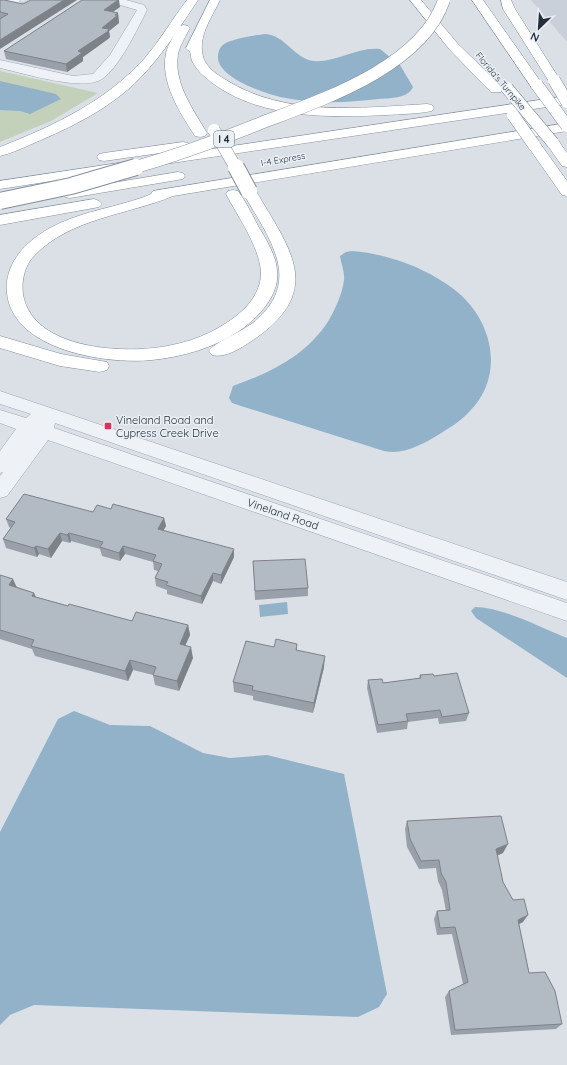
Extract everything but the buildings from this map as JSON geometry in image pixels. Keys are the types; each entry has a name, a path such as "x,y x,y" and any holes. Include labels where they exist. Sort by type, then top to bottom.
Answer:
{"highway":[{"path":"0,152 75,118 120,88 149,61 193,0"},
{"path":"172,191 143,202 78,220 52,233 29,251 18,268 14,288 18,310 34,328 55,340 85,351 119,355 153,354 189,347 220,335 246,318 265,294 269,272 267,258 241,193 207,127 178,94 172,77 171,62 174,47 198,0"},
{"path":"188,68 190,51 215,0"},
{"path":"415,0 454,47 501,88 534,145 567,192"},
{"path":"0,194 72,179 143,160 233,127 337,86 378,63 411,36 434,0 448,18"},
{"path":"0,201 78,184 151,164 240,132 345,90 392,62 421,38 439,14 444,0"},
{"path":"0,220 567,126 477,0"},
{"path":"506,0 509,9 567,101"},
{"path":"197,35 196,56 202,68 222,85 239,94 262,102 290,108 320,111 363,112 448,106"},
{"name":"Florida's Turnpike","path":"482,59 501,88 553,143 567,163"},
{"name":"I 4","path":"0,173 567,88"},
{"name":"I-4 Express","path":"0,185 567,101"},
{"path":"492,126 567,115"},
{"name":"I-4 Express","path":"222,169 252,164"},
{"path":"0,206 191,174"},
{"path":"0,342 60,360 84,365 117,368 152,368 190,361 213,354 240,341 265,322 282,300 287,288 289,277 285,257 241,193"}],"street":[{"path":"15,0 10,3 25,6 37,0"},
{"path":"0,64 73,80 83,80 97,77 108,66 142,10 140,7 114,0"},
{"name":"Vineland Road","path":"0,397 39,423 276,512 375,536 567,591"},
{"name":"Vineland Road","path":"0,416 39,423 287,495 375,536 567,612"},
{"path":"0,466 39,423"},
{"path":"0,492 39,423"},
{"path":"276,512 287,495"}],"shaded area":[{"path":"531,0 567,0 567,42"}],"green space":[{"path":"0,71 98,93 51,121 0,142"}],"water":[{"path":"265,34 278,38 300,56 313,61 330,60 363,50 380,49 400,65 413,87 411,91 403,96 341,102 305,101 280,97 263,92 232,77 219,63 218,55 221,47 228,42"},
{"path":"0,81 56,94 61,99 30,114 20,111 0,110"},
{"path":"352,251 396,260 438,278 462,296 473,309 482,323 488,338 491,353 490,369 487,384 480,399 466,416 454,425 425,442 398,452 384,451 232,403 229,398 233,386 261,375 287,361 299,353 320,332 332,315 342,291 344,277 340,256 346,252"},
{"path":"287,602 288,614 260,617 259,605"},
{"path":"475,607 497,610 509,614 567,638 567,678 476,618 471,611"},
{"path":"74,711 110,725 150,726 203,753 230,758 267,755 344,774 387,994 379,1007 358,1017 34,1005 10,1015 0,1025 0,832 58,719"}],"place":[{"name":"Vineland Road and Cypress Creek Drive","path":"108,426"}]}
